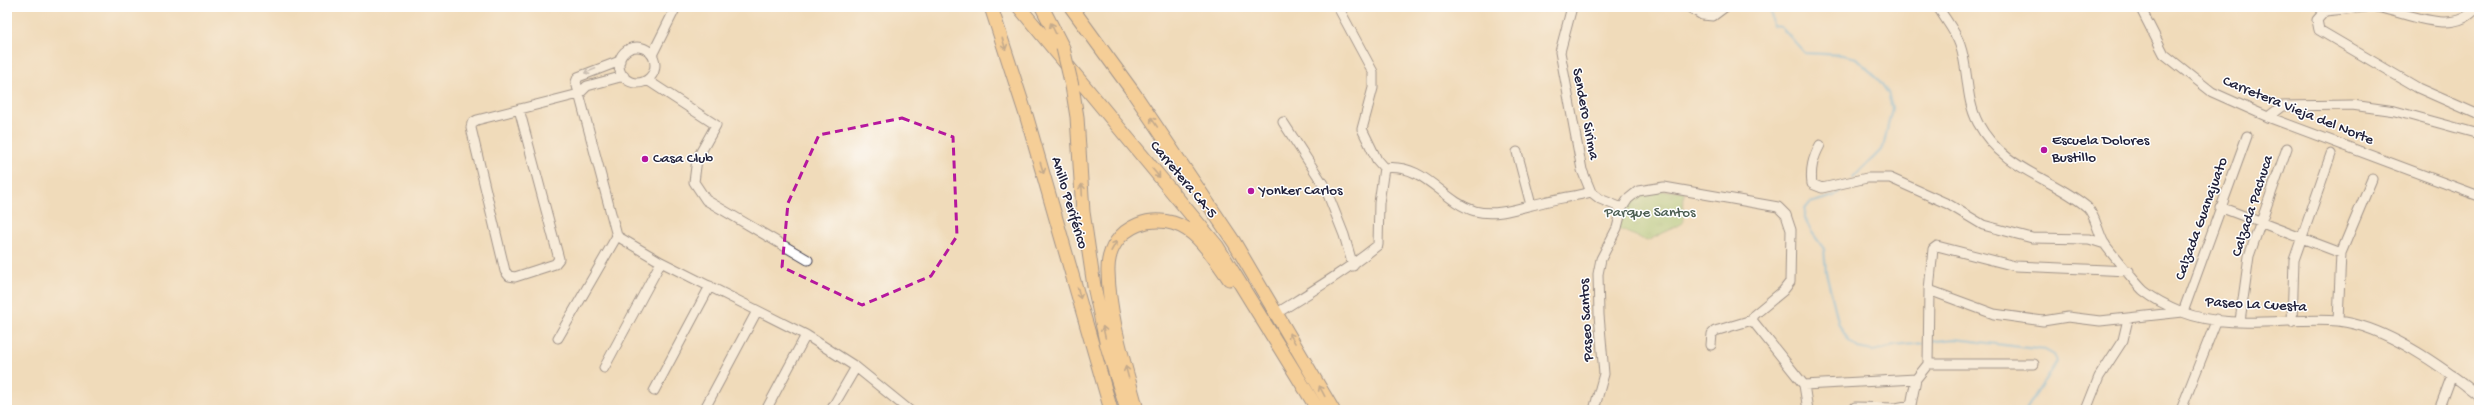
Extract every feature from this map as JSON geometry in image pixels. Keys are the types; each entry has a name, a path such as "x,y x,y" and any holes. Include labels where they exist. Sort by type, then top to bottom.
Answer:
{"highway":[{"name":"Anillo Periférico","path":"991,7 1027,118 1111,410"},
{"name":"Carretera CA-5","path":"1019,7 1217,246 1304,387"},
{"name":"Anillo Periférico","path":"1042,7 1063,48 1072,86 1077,125 1083,212 1094,286 1107,346 1127,410"},
{"name":"Carretera CA-5","path":"1071,7 1134,92 1234,242 1312,371 1333,410"},
{"path":"1138,410 1116,324 1108,270 1110,254 1116,241 1126,230 1151,220 1179,225 1203,244 1304,387 1318,410"}],"street":[{"path":"647,80 655,69 652,55 676,7"},
{"path":"1277,312 1353,266 1378,245 1379,203 1384,168 1377,160 1362,129 1373,88 1373,72 1338,7"},
{"name":"Sendero Sirima","path":"1572,7 1561,44 1560,60 1579,158 1591,192"},
{"path":"1689,7 1702,15 1713,16 1725,7"},
{"name":"Paseo La Cuesta","path":"1938,7 1960,44 1969,100 1979,124 2005,156 2088,208 2105,244 2143,290 2183,312 2217,319 2292,322 2338,321 2356,325 2398,342 2452,375 2479,396"},
{"name":"Carretera Vieja del Norte","path":"2140,7 2164,54 2212,92 2268,117 2479,196"},
{"path":"2366,7 2325,11 2317,20 2319,30 2418,88 2479,115"},
{"path":"2376,7 2445,23 2460,21 2472,14 2477,7"},
{"path":"652,55 641,47 634,47 628,50 620,61 578,77 576,82 617,236 661,262 806,335 856,367 895,406 909,410"},
{"path":"620,61 620,68 624,76 634,82 647,80 716,125 697,159 694,182 706,200 808,260"},
{"path":"519,109 559,259 555,264 515,277 509,276 505,271 471,128 477,120 519,109 579,94 587,86 624,76"},
{"path":"2268,117 2282,106 2352,105 2395,111 2479,134"},
{"path":"1283,122 1325,187 1344,235 1353,266"},
{"name":"Calzada Guanajuato","path":"2183,312 2247,136"},
{"path":"1820,145 1814,156 1810,173 1812,184 1822,188 1867,178 1890,178 1948,204 1983,225 2032,238 2089,239 2105,244"},
{"name":"Calzada Pachuca","path":"2240,321 2249,256 2287,148"},
{"path":"1517,152 1531,205"},
{"path":"2292,322 2294,260 2300,238 2331,154"},
{"path":"1384,168 1392,167 1422,176 1455,202 1475,211 1510,210 1591,192 1600,199 1622,208 1628,199 1638,192 1664,187 1778,208 1786,215 1791,230 1790,282 1783,291 1754,315 1752,320 1715,331 1712,334 1711,345"},
{"path":"2338,321 2341,253 2372,179"},
{"path":"2220,207 2341,253"},
{"name":"Paseo Santos","path":"1594,410 1604,374 1599,315 1598,274 1601,260 1618,228 1622,208"},
{"path":"558,338 617,236"},
{"path":"1855,408 1914,407 1916,379 1928,364 1929,290 1933,249 1937,246 2015,266 2129,272"},
{"path":"604,368 661,262"},
{"path":"654,391 710,286"},
{"path":"1929,290 1994,314 2044,321 2068,317 2100,321 2183,312"},
{"path":"704,410 757,311"},
{"path":"2086,410 2099,377 2123,340 2128,319"},
{"path":"2181,410 2217,319"},
{"path":"1752,320 1804,385 1808,410"},
{"path":"766,410 806,335"},
{"path":"1928,364 2034,364"},
{"path":"830,410 856,367"},
{"path":"2438,410 2452,375"},
{"path":"1804,385 1916,379"}],"highlighted area":[{"path":"902,118 953,137 957,236 931,276 862,305 782,267 788,203 819,135"}],"green space":[{"name":"Parque Santos","path":"1638,191 1684,191 1683,223 1647,241 1617,228 1618,220"}],"waterway":[{"path":"1770,7 1773,26 1781,27 1805,53 1843,55 1856,58 1879,80 1888,93 1892,108 1883,148 1853,178"},
{"path":"1846,186 1834,196 1810,203 1805,209 1805,218 1811,231 1824,249 1826,272 1839,325 1849,341 1858,348 1873,351 1894,346 1925,343"},
{"path":"1930,342 1955,339 2045,350 2054,355 2057,361 2026,410"}],"place":[{"name":"Escuela Dolores Bustillo","path":"2044,150"},
{"name":"Casa Club","path":"645,159"},
{"name":"Yonker Carlos","path":"1251,191"}]}
